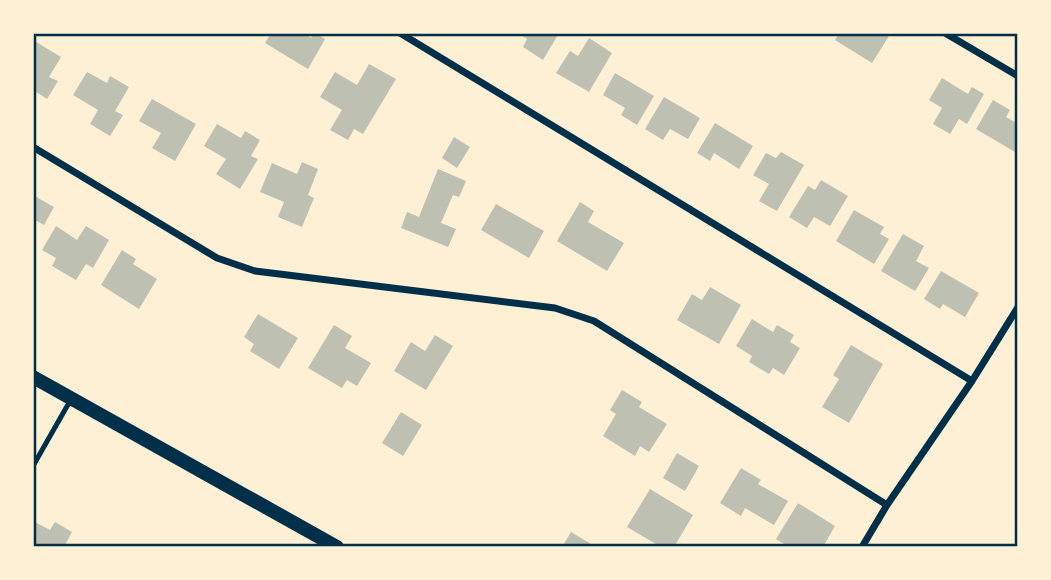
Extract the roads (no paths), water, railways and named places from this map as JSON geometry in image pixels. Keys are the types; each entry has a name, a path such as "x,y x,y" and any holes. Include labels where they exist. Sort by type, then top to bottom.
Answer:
{"main road":[{"path":"33,377 337,547"}],"street":[{"path":"400,33 972,381"},
{"path":"945,33 1018,76"},
{"path":"33,147 216,258 256,271 555,308 594,321 887,505"},
{"path":"862,547 1018,307"}],"lane":[{"path":"33,466 72,398"}]}
